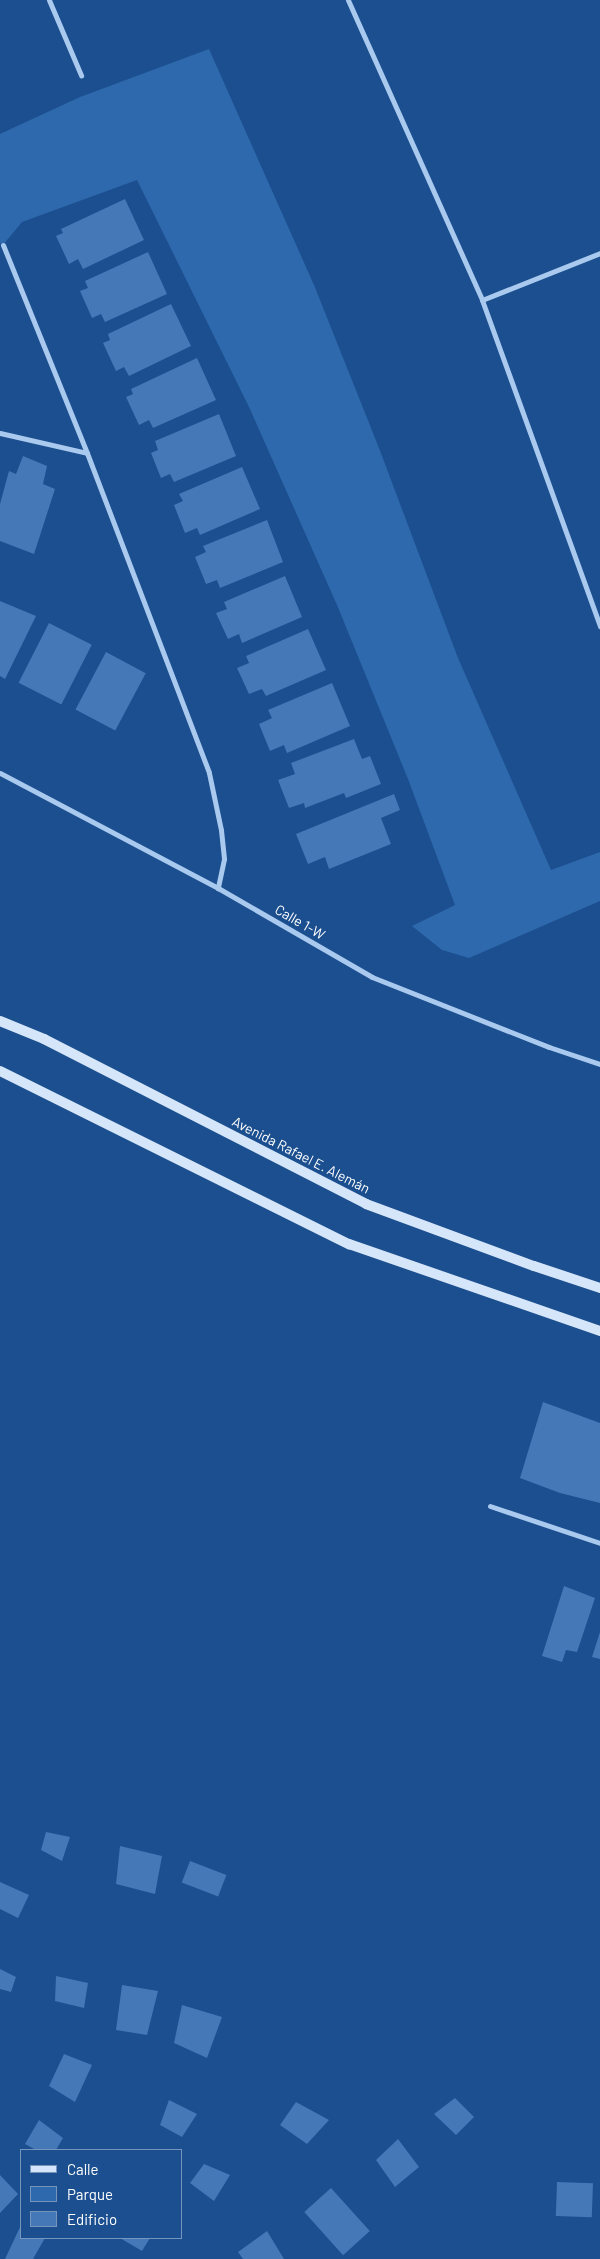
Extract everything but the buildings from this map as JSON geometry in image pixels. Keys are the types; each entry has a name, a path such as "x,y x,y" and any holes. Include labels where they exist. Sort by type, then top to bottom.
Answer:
{"main road":[{"name":"Avenida Rafael E. Alemán","path":"0,1021 44,1039 366,1204 534,1266 600,1288"},
{"path":"0,1071 349,1244 600,1332"}],"street":[{"path":"49,0 81,75"},
{"path":"348,0 482,300 600,626"},
{"path":"2,245 87,454 209,773 221,830 224,860 218,888"},
{"path":"482,300 600,253"},
{"path":"0,433 87,454"},
{"name":"Calle 1-W","path":"0,774 218,888 372,976 549,1047 600,1064"},
{"path":"490,1506 600,1543"}],"green space":[{"path":"209,49 314,285 379,448 458,658 551,870 600,852 600,901 469,958 442,950 412,926 455,905 408,779 337,605 249,407 137,180 22,222 3,245 0,243 0,134 80,97"}]}
